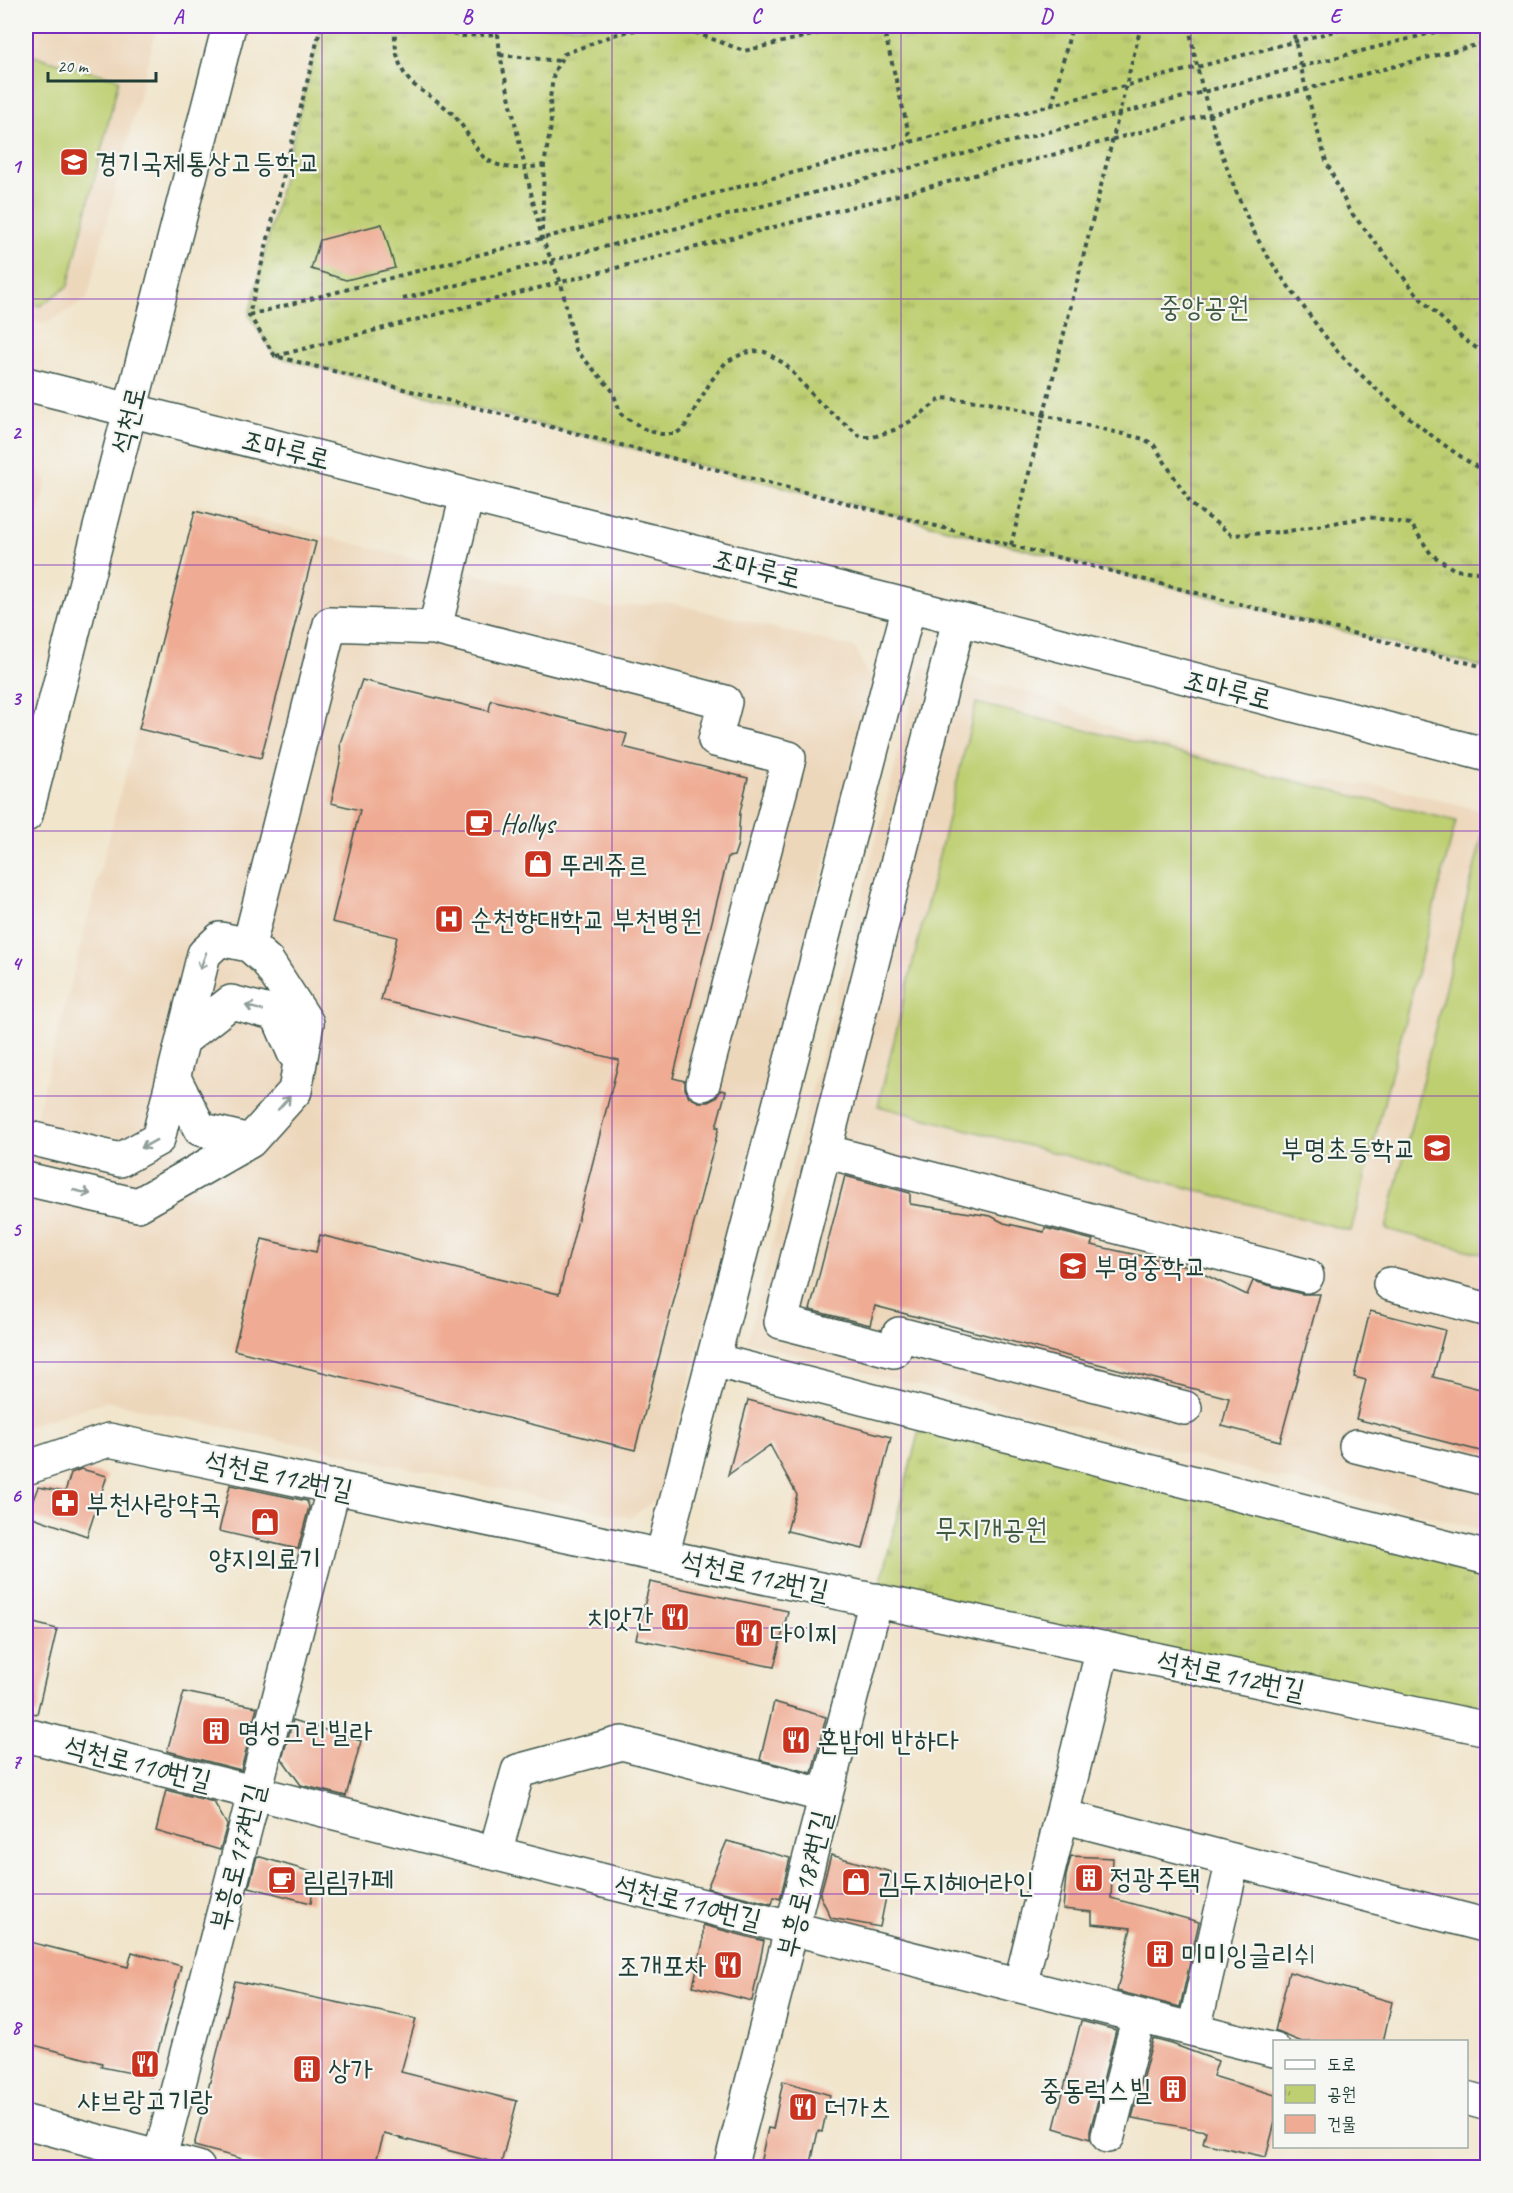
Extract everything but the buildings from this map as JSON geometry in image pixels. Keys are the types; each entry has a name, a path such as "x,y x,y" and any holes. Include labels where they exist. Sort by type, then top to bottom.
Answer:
{"street":[{"name":"석천로","path":"26,815 38,719 130,411 229,26"},
{"name":"조마루로","path":"26,384 909,606 1488,755"},
{"path":"435,628 467,495"},
{"path":"662,1556 909,606"},
{"path":"959,620 781,1322 894,1352 899,1334 1185,1408"},
{"path":"249,945 330,624 435,628 725,702 715,740 789,758 703,1084"},
{"path":"26,1137 120,1160 158,1139 204,954 220,939 249,945 267,961 307,1023 295,1091 250,1141 138,1205 26,1179"},
{"path":"184,1040 231,1002 277,1014 300,1065"},
{"path":"174,1078 200,1129 250,1141"},
{"path":"824,1151 1307,1276"},
{"path":"1390,1284 1488,1310"},
{"path":"713,1360 1488,1558"},
{"name":"석천로112번길","path":"26,1468 109,1440 1488,1729"},
{"path":"1356,1446 1488,1479"},
{"name":"부흥로177번길","path":"160,2157 334,1486"},
{"name":"부흥로187번길","path":"730,2168 876,1600"},
{"path":"1020,1986 1103,1648"},
{"name":"석천로110번길","path":"26,1735 1273,2049"},
{"path":"495,1853 518,1771 622,1743 826,1796"},
{"path":"1062,1816 1488,1926"},
{"path":"1194,2029 1233,1860"},
{"path":"1107,2136 1139,2016"},
{"path":"1468,2098 1488,2104"},
{"path":"26,2122 198,2168"}],"path":[{"path":"321,26 249,315 275,356 1488,668"},
{"path":"396,26 394,38 398,60 411,83 455,116 480,154 504,168 544,165"},
{"path":"427,26 462,36 498,33"},
{"path":"503,26 498,33 500,55 525,168 542,238 561,284 576,350 612,390 621,414 646,430 661,434 675,434 684,428 711,381 726,362 744,353 765,352 785,364 819,402 861,437 873,437 894,430 913,420 942,398 989,402 1144,439 1154,445 1192,505 1232,535 1283,532 1374,517 1412,524 1431,554 1455,570 1488,573"},
{"path":"542,238 544,165 551,126 550,99 554,72 564,54 583,45 652,26"},
{"path":"678,26 744,51 850,26"},
{"path":"883,26 911,142"},
{"path":"1052,105 1072,26"},
{"path":"1011,545 1141,26"},
{"path":"1189,26 1202,92 1239,197 1258,239 1280,275 1316,324 1354,369 1460,457 1488,474"},
{"path":"1292,26 1306,90 1326,161 1349,210 1421,299 1462,338 1488,356"},
{"path":"249,315 1354,26"},
{"path":"403,299 1458,26"},
{"path":"275,356 561,284 1488,42"},
{"path":"500,55 560,61"}],"shaded area":[{"name":"경기국제통상고등학교","path":"26,26 157,26 87,299 45,324 26,319"},
{"path":"26,454 47,481 26,561"},
{"name":"순천향대학교 부천병원","path":"196,504 610,608 667,602 855,648 872,684 659,1497 630,1518 106,1401 26,1427 26,1155"},
{"name":"부명중학교","path":"921,666 1036,694 1133,736 1295,779 1390,787 1487,812 1487,1531 747,1342"}],"green space":[{"name":"중앙공원","path":"321,26 1487,26 1487,668 275,356 249,315"},
{"path":"26,54 119,79 68,286 40,306 26,302"},
{"path":"976,703 1456,821 1351,1231 878,1106"},
{"path":"1483,833 1488,834 1487,1255 1386,1229"},
{"name":"무지개공원","path":"923,1414 1487,1558 1487,1727 876,1600"}],"place":[{"name":"경기국제통상고등학교","path":"74,162"},
{"name":"Hollys","path":"479,823"},
{"name":"뚜레쥬르","path":"538,864"},
{"name":"순천향대학교 부천병원","path":"449,919"},
{"name":"부명초등학교","path":"1437,1148"},
{"name":"부명중학교","path":"1073,1266"},
{"name":"부천사랑약국","path":"65,1503"},
{"name":"양지의료기","path":"265,1522"},
{"name":"치앗간","path":"675,1617"},
{"name":"다이찌","path":"749,1633"},
{"name":"명성그린빌라","path":"216,1731"},
{"name":"혼밥에 반하다","path":"796,1740"},
{"name":"정광주택","path":"1089,1878"},
{"name":"림림카페","path":"282,1880"},
{"name":"김두지헤어라인","path":"856,1882"},
{"name":"미미잉글리쉬","path":"1160,1954"},
{"name":"조개포차","path":"728,1965"},
{"name":"샤브랑고기랑","path":"145,2064"},
{"name":"상가","path":"307,2069"},
{"name":"중동럭스빌","path":"1173,2089"},
{"name":"더가츠","path":"803,2107"}]}
